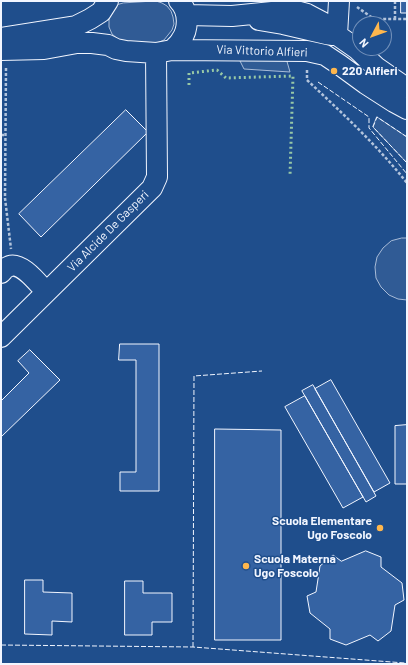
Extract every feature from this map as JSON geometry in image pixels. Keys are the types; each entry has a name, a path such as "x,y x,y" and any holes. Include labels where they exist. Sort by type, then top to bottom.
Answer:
{"street":[{"path":"337,35 346,3"},
{"path":"105,6 101,24 103,35 108,45"},
{"path":"3,46 76,26 90,19 105,6"},
{"path":"164,51 181,40 186,30 183,8 223,11 292,10 307,14 326,24 376,67 407,87"},
{"name":"Via Vittorio Alfieri","path":"3,46 44,49 77,43 92,43 108,45 121,50 307,51 325,55 366,84 407,109"},
{"name":"Via Alcide De Gasperi","path":"1,337 152,188 157,177 164,51"},
{"path":"7,269 26,270 46,292"}],"path":[{"path":"395,1 395,19"},
{"path":"346,3 374,19 407,19"},
{"path":"3,46 6,135 5,198 7,269"},
{"path":"307,80 357,128 407,182"},
{"path":"1,135 6,135"}],"shaded area":[{"path":"156,1 167,6 173,17 174,24 172,30 164,40 157,43 135,43 119,40 112,34 109,27 109,18 116,5 123,3"},
{"path":"286,58 290,72 244,69 239,59"},
{"path":"377,117 407,137 407,163 373,127"},
{"path":"407,238 407,300 398,299 389,295 381,287 376,278 375,267 377,257 383,248 391,241"}],"building":[{"path":"401,1 407,1 407,13 401,13"},
{"path":"126,110 148,132 41,237 19,214"},
{"path":"120,344 159,344 159,491 120,491 120,472 136,472 136,360 119,360"},
{"path":"30,350 60,380 1,437 1,401 29,373 18,361"},
{"path":"331,380 390,483 374,492 315,389"},
{"path":"313,385 376,496 366,502 302,391"},
{"path":"305,396 363,497 343,508 285,407"},
{"path":"407,425 407,484 395,484 395,426"},
{"path":"215,429 281,430 281,640 215,640"},
{"path":"366,551 381,557 381,567 402,583 404,600 395,605 391,631 378,641 370,635 346,645 330,639 330,629 310,613 307,596 316,592 320,566 333,555 341,561"},
{"path":"25,580 43,580 43,592 72,593 72,622 52,621 52,635 25,634"},
{"path":"125,581 143,581 143,593 172,593 172,622 152,622 152,635 125,635"}],"hedge":[{"path":"189,85 189,73 217,70 226,78 293,76 290,176"}],"fence":[{"path":"318,82 369,117 369,128 407,174"},
{"path":"407,137 377,117 373,127 407,163"},
{"path":"193,647 194,376 262,371"},
{"path":"1,645 193,647 405,663"}],"place":[{"name":"220 Alfieri","path":"334,71"},
{"name":"Scuola Elementare Ugo Foscolo","path":"380,528"},
{"name":"Scuola Materna Ugo Foscolo","path":"246,566"}]}
